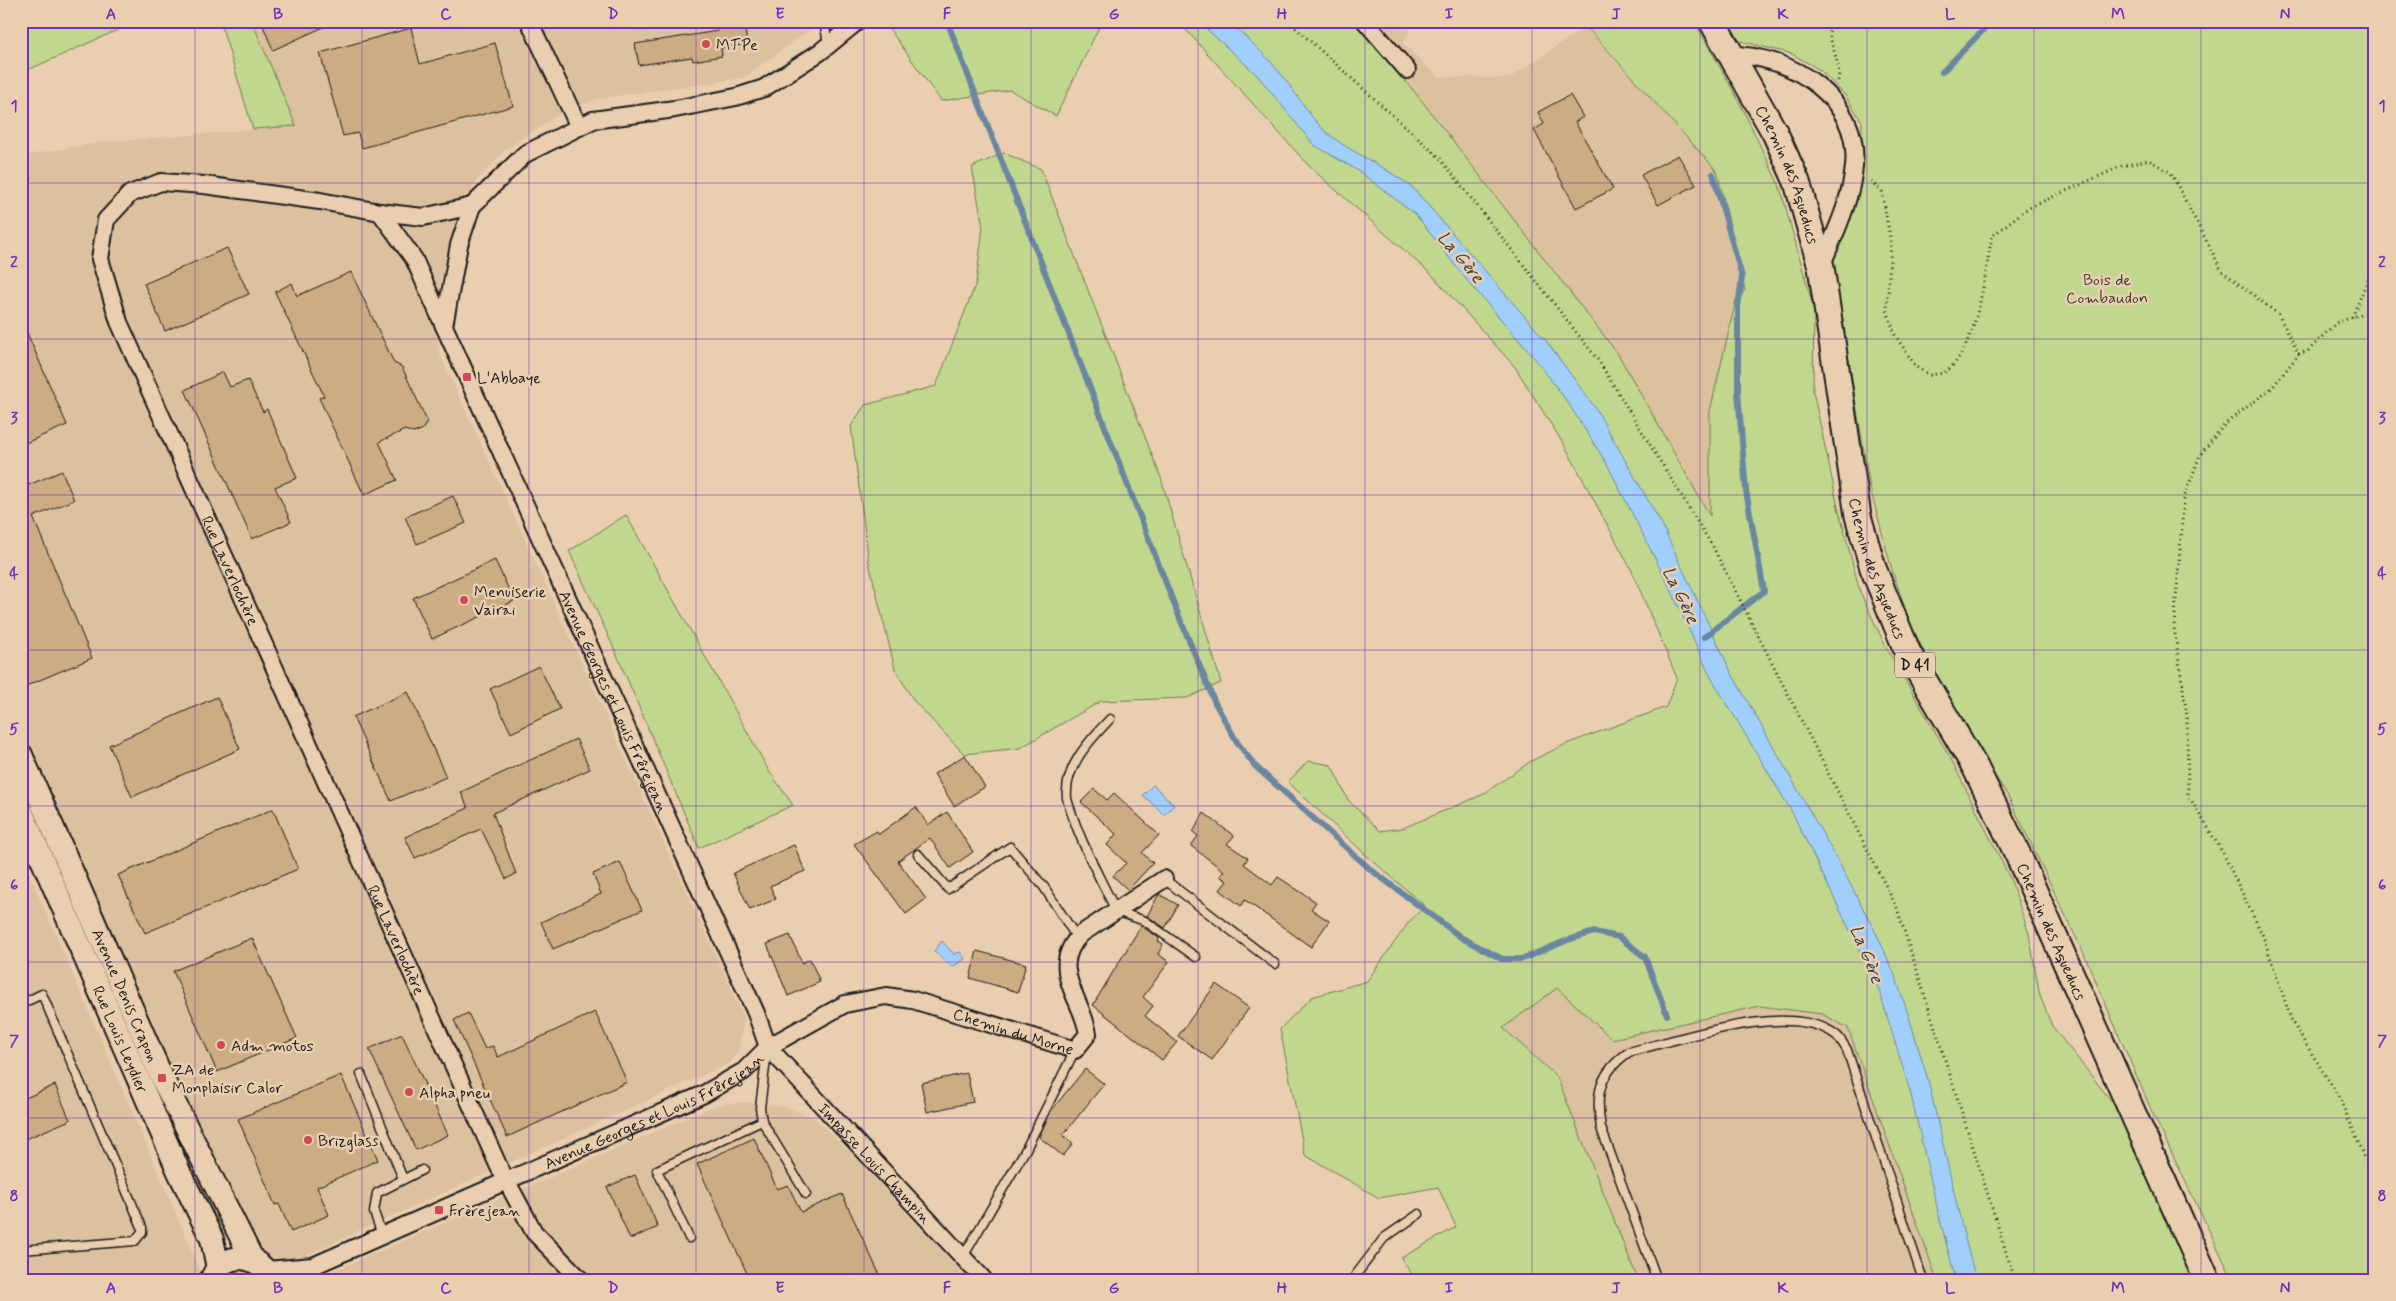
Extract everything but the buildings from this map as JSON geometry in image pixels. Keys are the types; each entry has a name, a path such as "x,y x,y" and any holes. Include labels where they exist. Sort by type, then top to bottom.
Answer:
{"main road":[{"name":"Chemin des Aqueducs","path":"1712,21 1775,133 1797,182 1821,267 1858,516 1873,568 1908,653 1975,767 2019,857 2207,1280"},
{"name":"Avenue Denis Crapon","path":"21,755 162,1078 264,1270"},
{"name":"Rue Louis Leydier","path":"21,811 180,1174 212,1239 215,1274"},
{"path":"215,1274 228,1260 240,1257 264,1270"}],"street":[{"path":"529,21 578,125"},
{"path":"444,326 459,245 472,206 525,154 578,125 593,120 675,109 736,97 764,88 828,46 858,21"},
{"path":"1365,21 1407,70"},
{"path":"1731,55 1752,55 1783,66 1810,79 1834,99 1853,138 1855,165 1851,188 1821,267"},
{"name":"Rue Laverlochère","path":"472,206 423,217 204,185 161,182 130,194 106,220 100,259 119,322 506,1180 534,1232 581,1280"},
{"path":"380,212 414,259 444,326"},
{"name":"Avenue Georges et Louis Frêrejean","path":"264,1270 313,1266 704,1094 744,1071 768,1047 756,1013 444,326"},
{"name":"Chemin du Morne","path":"768,1047 845,1004 886,996 913,1000 1075,1050 1088,1034 1086,1023 1074,997 1065,963 1071,945 1077,938 1164,879"},
{"name":"Impasse Louis Champin","path":"768,1047 984,1280"},
{"name":"Avenue Georges et Louis Frêrejean","path":"301,1280 313,1266"}],"lane":[{"path":"642,25 660,21"},
{"path":"824,21 828,46"},
{"path":"1110,719 1087,744 1075,764 1068,786 1067,799 1080,840 1116,911 1144,921 1196,957"},
{"path":"918,854 948,889 1010,847 1044,887 1077,938"},
{"path":"1164,879 1275,964"},
{"path":"21,1004 42,994 142,1227 142,1232 135,1241 21,1250"},
{"path":"1657,1280 1601,1128 1597,1107 1599,1090 1613,1063 1629,1052 1760,1020 1799,1020 1819,1025 1837,1036 1847,1050 1923,1280"},
{"path":"768,1047 760,1108 762,1121 806,1194"},
{"path":"963,1257 1026,1149 1075,1050"},
{"path":"361,1074 404,1179"},
{"path":"689,1238 657,1170 762,1121"},
{"path":"382,1235 374,1212 377,1193 422,1170"},
{"path":"1363,1280 1353,1278 1384,1238 1419,1214"}],"path":[{"path":"1288,21 1439,157 1598,360 1713,547 1897,908 2015,1280"},
{"path":"1829,21 1828,32 1840,70 1834,99"},
{"path":"1855,165 1882,192 1891,243 1888,310 1895,335 1916,367 1930,376 1947,372 1958,358 1974,327 1992,236 2028,208 2122,166 2149,160 2171,173 2222,271 2278,314 2300,354"},
{"path":"2352,317 2370,275 2375,271"},
{"path":"2375,308 2336,323 2308,351 2300,354 2272,388 2225,424 2200,455 2184,498 2174,627 2188,716 2188,795 2224,854 2263,936 2292,1022 2339,1097 2375,1181"}],"shaded area":[{"path":"252,21 822,21 743,78 597,99 564,111 505,150 477,180 456,227 441,280 435,325 440,355 744,1017 739,1049 730,1063 286,1264 269,1263 245,1236 21,729 21,156 98,143 295,126"},
{"path":"1354,21 1414,21 1403,44 1439,77 1510,78 1585,27 1717,171 1745,290 1710,411 1710,517 1618,354 1418,96"},
{"path":"21,855 175,1211 204,1280 21,1280"},
{"path":"1557,988 1613,1039 1760,1006 1822,1014 1848,1028 1937,1280 1638,1280 1557,1077 1502,1028"},
{"path":"747,1102 785,1107 815,1118 859,1161 970,1280 313,1280 717,1105"}],"green space":[{"path":"21,21 138,21 21,73"},
{"path":"220,21 252,21 296,126 253,129"},
{"path":"895,21 1102,21 1056,116 1010,90 941,101 888,27"},
{"path":"1178,21 1354,21 1418,96 1618,354 1710,516 1710,411 1736,300 1745,290 1717,171 1581,21 1694,21 1740,103 1780,187 1814,310 1813,391 1838,507 1860,592 1887,649 1951,759 2010,878 2029,934 2040,996 2052,1026 2124,1117 2196,1280 1937,1280 1848,1028 1822,1014 1760,1006 1612,1039 1557,988 1503,1028 1557,1077 1638,1280 1416,1280 1401,1258 1456,1227 1438,1187 1379,1198 1305,1155 1280,1029 1312,997 1367,981 1409,922 1425,906 1366,855 1288,782 1308,761 1331,765 1348,800 1380,831 1403,828 1482,795 1531,761 1566,744 1666,707 1677,678 1631,569 1566,448 1515,367 1432,275 1311,168"},
{"name":"Bois de Combaudon","path":"1723,21 2375,21 2375,1280 2233,1280 2153,1114 2084,954 2008,796 1952,708 1910,623 1892,570 1870,488 1831,254 1861,152 1862,122 1845,95 1820,70 1792,54 1733,39"},
{"path":"1004,153 1041,169 1161,478 1221,683 1187,698 1101,701 1020,748 964,754 914,701 895,669 869,563 851,426 865,405 936,386 976,283 983,227 972,167"},
{"path":"626,515 769,771 793,805 699,848 617,655 569,551"}],"water":[{"name":"La Gère","path":"1198,21 1228,21 1271,63 1325,131 1342,144 1413,188 1547,342 1596,409 1661,523 1731,672 1838,861 1878,937 1896,978 1928,1080 1976,1280 1956,1280 1910,1091 1879,990 1792,812 1709,674 1672,592 1607,464 1568,403 1537,361 1465,278 1416,215 1360,172 1314,145 1257,75"},
{"path":"1153,785 1174,805 1164,815 1143,795"},
{"path":"942,941 954,954 960,952 965,959 952,967 934,951"}],"waterway":[{"path":"947,21 1176,609 1215,703 1237,742 1255,766 1370,869 1462,938 1502,959 1522,959 1568,940 1594,932 1619,937 1645,957 1667,1015"},
{"path":"1942,72 1992,21"},
{"path":"1704,637 1764,591 1746,491 1738,392 1738,307 1742,277 1713,174"}],"place":[{"name":"MTPe","path":"706,44"},
{"name":"L'Abbaye","path":"467,377"},
{"name":"Menuiserie Vairai","path":"464,600"},
{"name":"Adm motos","path":"221,1045"},
{"name":"ZA de Monplaisir Calor","path":"162,1078"},
{"name":"Alpha pneu","path":"409,1092"},
{"name":"Brizglass","path":"308,1140"},
{"name":"Frèrejean","path":"439,1210"}]}
